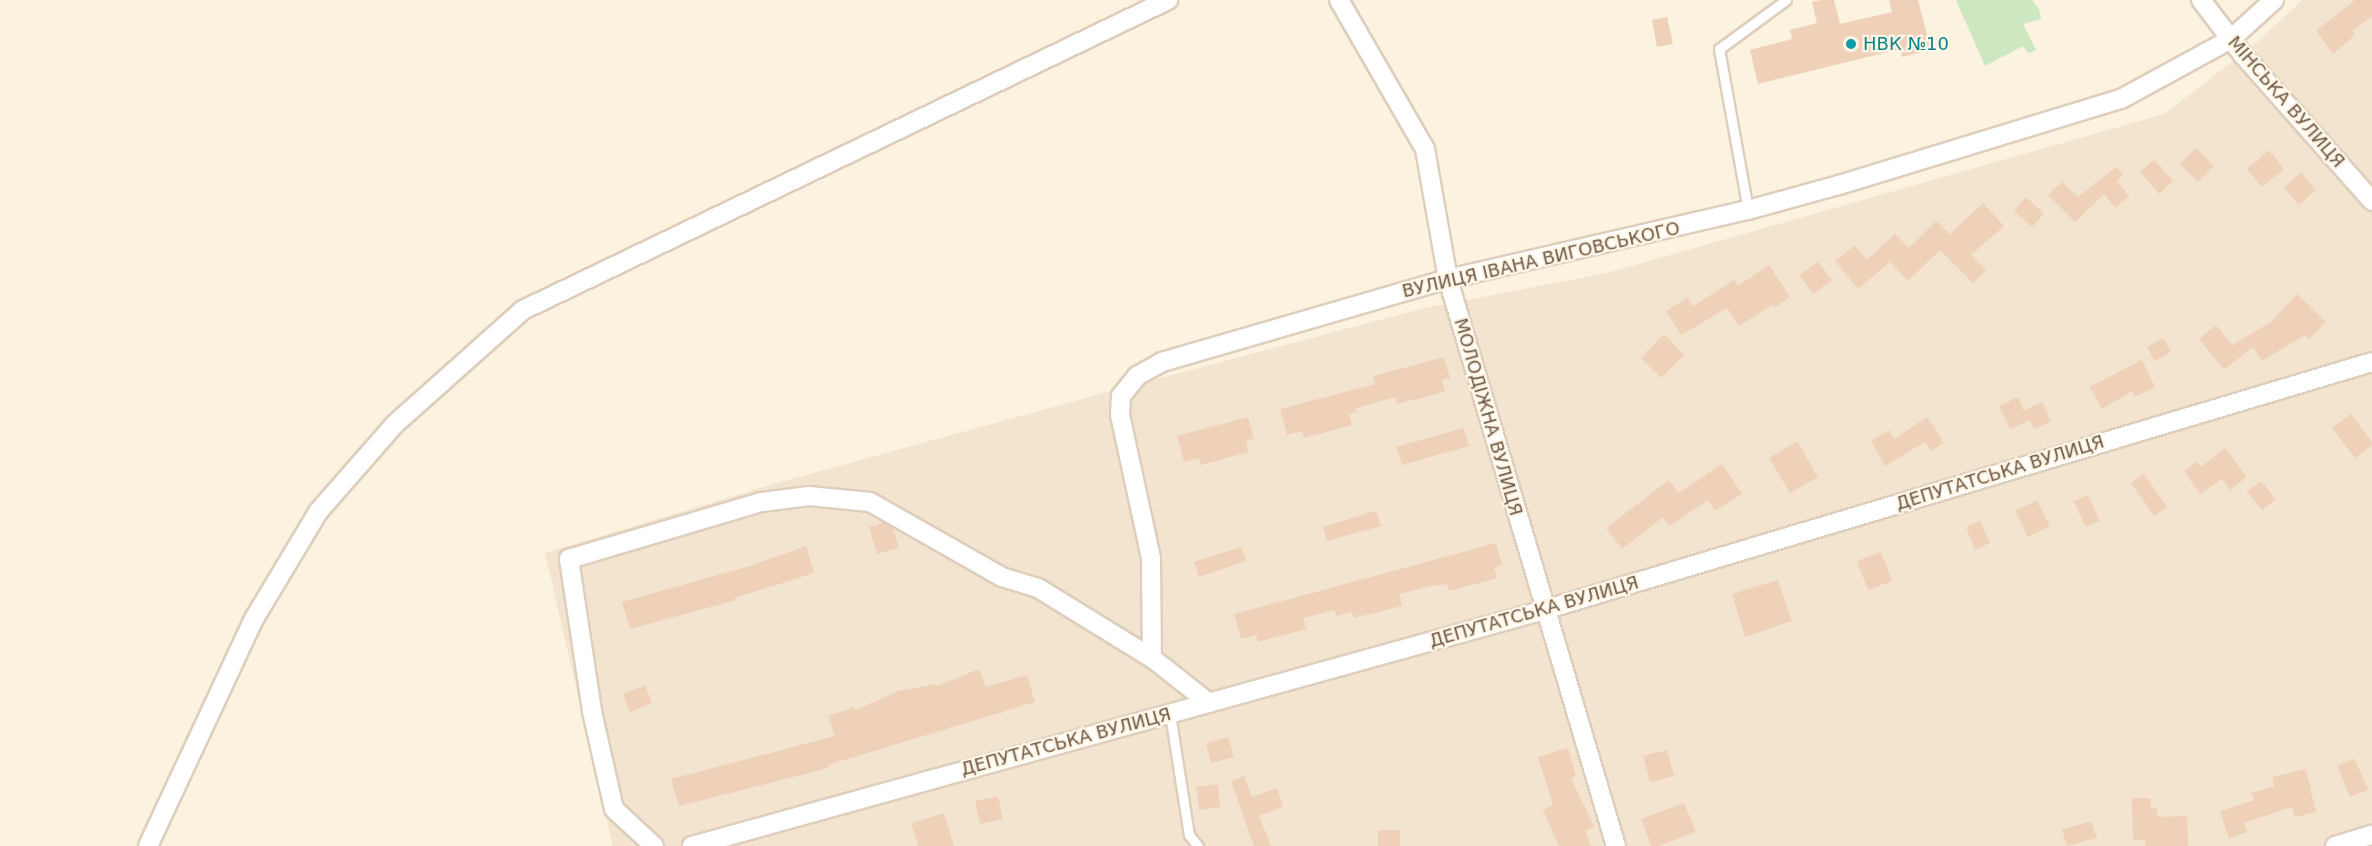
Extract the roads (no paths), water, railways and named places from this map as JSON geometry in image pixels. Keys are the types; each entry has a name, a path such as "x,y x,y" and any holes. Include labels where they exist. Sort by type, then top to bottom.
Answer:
{"street":[{"path":"148,846 254,619 318,512 395,424 523,310 1168,0"},
{"name":"МОЛОДІЖНА ВУЛИЦЯ","path":"1339,0 1425,149 1448,279 1544,610 1616,846"},
{"name":"МІНСЬКА ВУЛИЦЯ","path":"2201,0 2231,39 2372,201"},
{"name":"ВУЛИЦЯ ІВАНА ВИГОВСЬКОГО","path":"1152,658 1151,558 1120,415 1121,396 1137,376 1162,362 1448,279 1748,210 1839,185 2121,99 2231,39 2274,0"},
{"name":"ДЕПУТАТСЬКА ВУЛИЦЯ","path":"693,846 1544,610 2372,362"},
{"path":"654,846 614,809 592,711 569,560 762,502 809,496 870,502 1002,577 1038,588 1152,658 1209,703"},
{"path":"2335,846 2372,835"}],"lane":[{"path":"1748,210 1719,49 1785,0"},
{"path":"1170,714 1189,835 1198,846"}],"place":[{"name":"НВК №10","path":"1851,44"}]}
